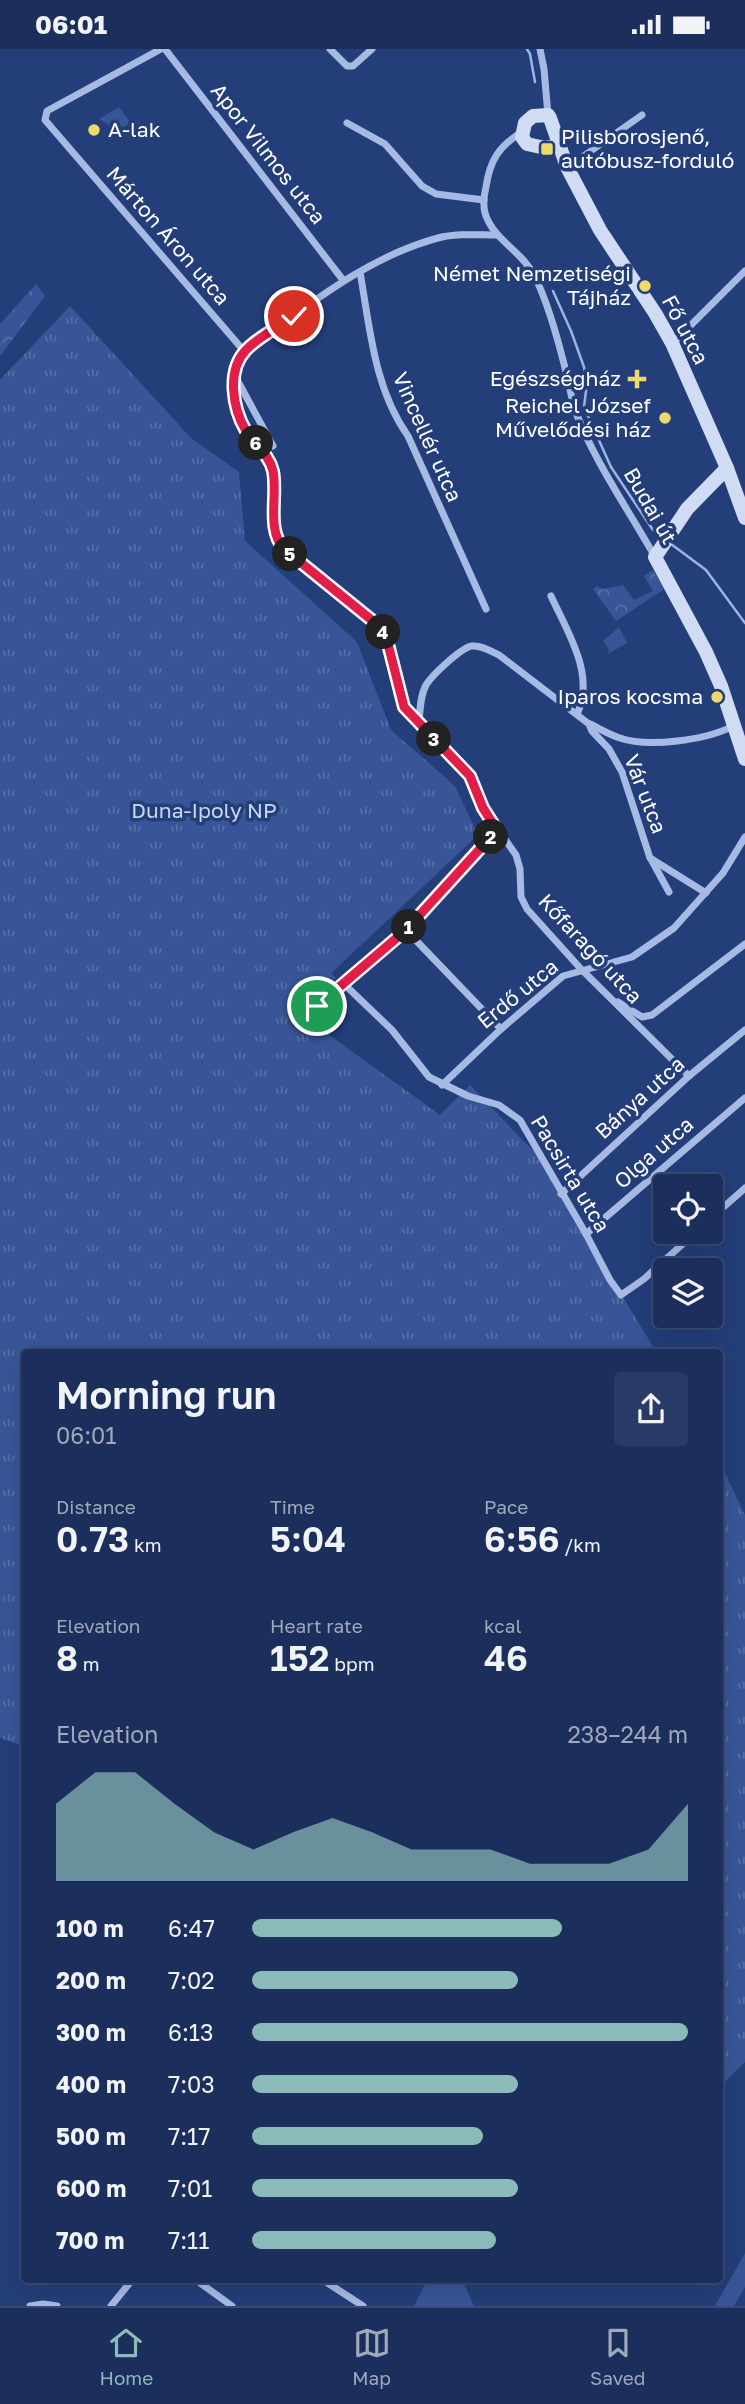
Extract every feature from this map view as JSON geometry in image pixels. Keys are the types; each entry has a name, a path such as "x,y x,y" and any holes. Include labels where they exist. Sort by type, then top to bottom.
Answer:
{"street":[{"name":"Márton Áron utca","path":"163,49 44,115 52,128 244,351"},
{"name":"Apor Vilmos utca","path":"163,49 343,281"},
{"path":"330,49 347,66 353,66 372,49"},
{"name":"Fő utca","path":"540,49 548,115 567,167 600,230 672,343 727,468 741,493 745,518"},
{"path":"548,115 533,116 525,123 522,132 524,141 550,148 560,145"},
{"path":"567,167 642,115"},
{"path":"347,123 384,144 422,186 436,194 484,200"},
{"path":"273,446 234,376 244,351 343,281 411,247 439,237 496,235 485,214 488,171 495,154 506,142 522,132"},
{"name":"Budai út","path":"496,235 523,257 535,275 555,333 574,405 587,438 662,547 721,686 745,759"},
{"path":"672,343 745,271"},
{"name":"Vincellér utca","path":"360,272 381,384 395,418 408,436 486,609"},
{"name":"Kőfaragó utca","path":"234,376 236,410 247,433 267,456 272,468 275,487 274,529 278,541 284,549 379,626 388,644 403,705 470,776 483,808 515,853 524,905 581,969 689,1076"},
{"path":"662,547 687,509 727,468"},
{"path":"551,596 577,652 581,667 582,703 577,714"},
{"name":"Vár utca","path":"419,723 426,685 460,650 472,646 485,648 499,655 589,724 609,749 622,772 650,858 669,892"},
{"path":"589,724 622,739 667,742 738,731"},
{"path":"317,1006 406,930 497,830"},
{"name":"Erdő utca","path":"442,1085 560,977 632,957 674,928 723,873 745,837"},
{"name":"Vár utca","path":"650,858 706,893"},
{"path":"406,930 501,1029"},
{"path":"614,1002 622,1003 642,1017 652,1015 745,944"},
{"name":"Pacsirta utca","path":"344,984 392,1030 429,1076 468,1096 499,1105 520,1120 621,1295 682,1244"},
{"name":"Bánya utca","path":"561,1194 689,1076 745,1030"},
{"name":"Olga utca","path":"586,1234 745,1098"},
{"path":"723,1207 745,1188"},
{"path":"111,2306 130,2283"},
{"path":"200,2283 232,2306"},
{"path":"329,2283 363,2306"},
{"path":"30,2306 57,2306"}],"green space":[{"path":"119,107 131,123 110,134 110,126 99,119"},
{"path":"36,284 45,296 0,356 0,324"},
{"name":"Duna-Ipoly NP","path":"70,306 191,438 239,472 245,541 357,642 391,730 455,786 478,835 293,1009 440,1115 470,1085 536,1154 655,1349 21,1349 21,1745 0,1738 0,380"},
{"path":"653,570 664,589 616,621 593,589 597,586 602,589 623,585 634,600 653,591 644,576"},
{"path":"619,627 627,643 608,654 609,650 603,641"},
{"path":"317,958 336,978 300,1011 281,992"},
{"path":"723,1469 745,1515 745,2062 723,2084"},
{"path":"745,2253 745,2287 734,2306 715,2306"},
{"path":"426,2283 466,2283 465,2286 474,2306 414,2306"}],"waterway":[{"path":"527,49 535,82"},
{"path":"553,291 584,367 587,383 584,407 611,467 653,530 663,538"},
{"path":"671,544 706,570 745,623"}],"place":[{"name":"A-lak","path":"94,130"},
{"name":"Pilisborosjenő, autóbusz-forduló","path":"547,149"},
{"name":"Német Nemzetiségi Tájház","path":"645,286"},
{"name":"Egészségház","path":"637,379"},
{"name":"Reichel József Művelődési ház","path":"665,418"},
{"name":"Iparos kocsma","path":"717,697"}],"route":[{"path":"294,316 244,351 234,376 236,410 247,433 267,456 272,468 276,538 284,549 379,626 388,644 404,707 470,776 483,808 497,830 406,930 317,1006"}]}
